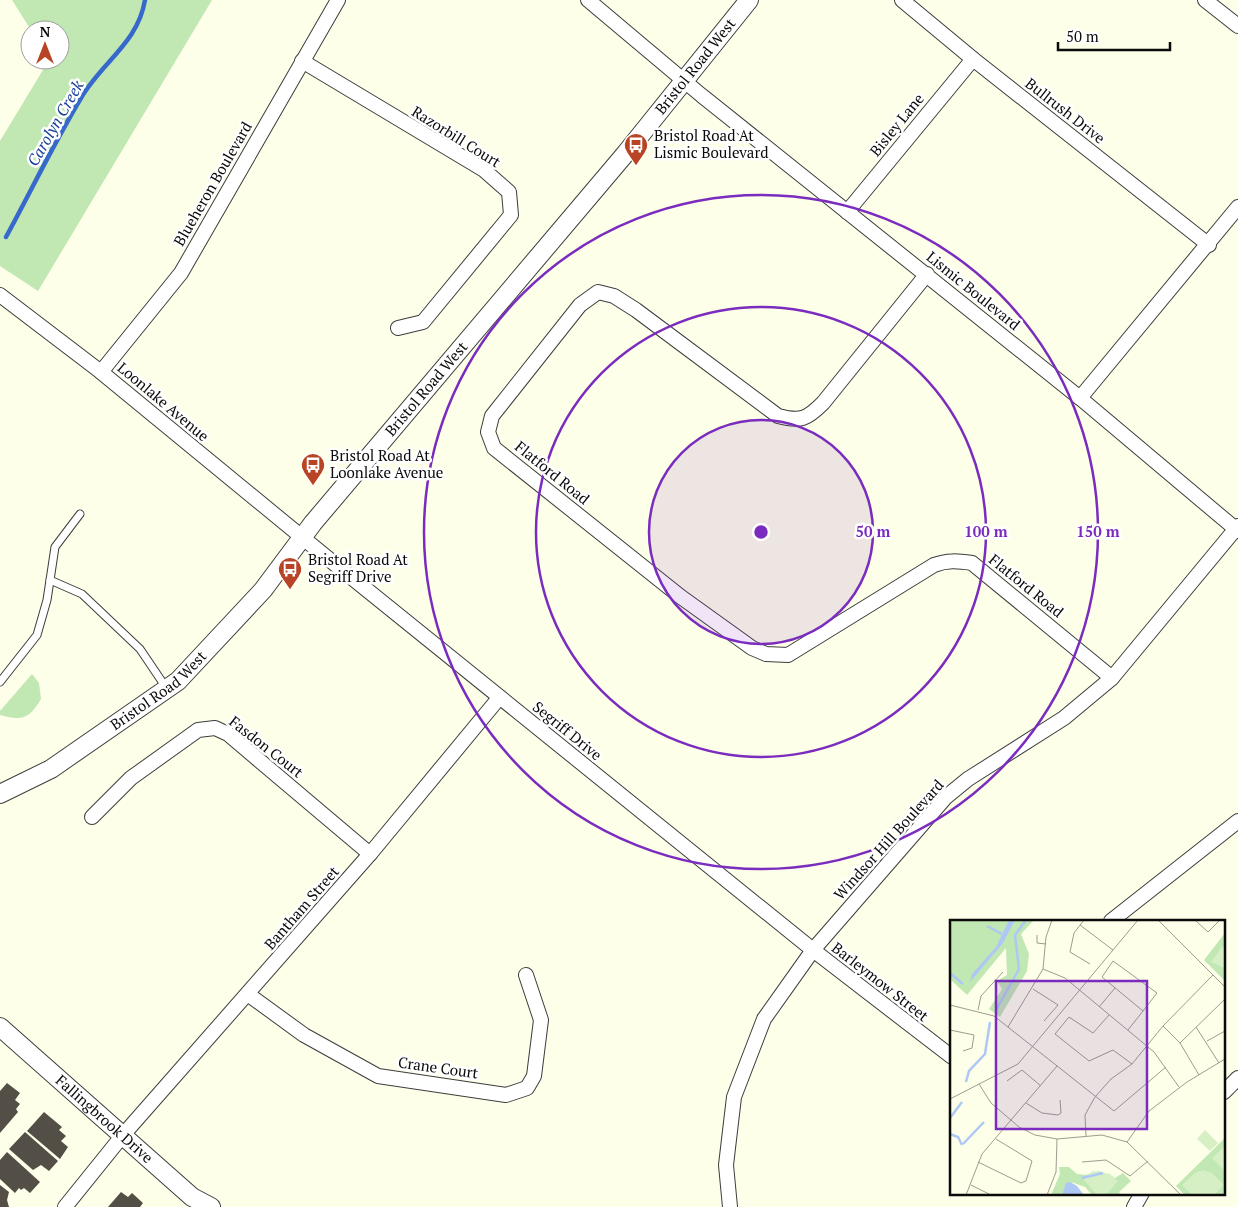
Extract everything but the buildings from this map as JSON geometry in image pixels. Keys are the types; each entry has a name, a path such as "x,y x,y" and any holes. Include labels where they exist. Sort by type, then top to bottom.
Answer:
{"street":[{"name":"Blueheron Boulevard","path":"101,372 181,274 338,0"},
{"name":"Lismic Boulevard","path":"588,0 684,81 1080,398 1237,529"},
{"name":"Bristol Road West","path":"0,794 50,769 178,681 263,590 302,538 684,81 749,0"},
{"name":"Bullrush Drive","path":"902,0 973,59 1209,245"},
{"path":"1205,0 1238,26"},
{"name":"Bisley Lane","path":"847,212 973,59"},
{"name":"Razorbill Court","path":"302,60 484,170 509,192 511,215 499,230 423,322 398,328"},
{"path":"1080,398 1209,245 1238,207"},
{"name":"Flatford Road","path":"927,274 824,403 812,414 796,421 778,416 636,310 614,296 598,292 580,305 492,416 488,432 494,448 681,597 752,648 766,654 788,655 934,565 945,561 958,561 972,563 1112,678"},
{"name":"Loonlake Avenue","path":"0,295 101,372 302,538"},
{"name":"Windsor Hill Boulevard","path":"730,1207 726,1165 734,1097 764,1019 812,950 946,797 1064,718 1112,678 1237,529"},
{"name":"Segriff Drive","path":"302,538 812,950"},
{"name":"Bantham Street","path":"65,1207 123,1135 249,994 370,854 499,698"},
{"name":"Fasdon Court","path":"92,817 131,778 198,730 214,728 228,734 370,854"},
{"path":"1112,920 1238,821"},
{"name":"Barleymow Street","path":"812,950 950,1055"},
{"name":"Crane Court","path":"249,994 304,1035 378,1076 506,1095 527,1088 534,1076 541,1020 526,975"},
{"name":"Fallingbrook Drive","path":"0,1027 192,1197 211,1207"},
{"path":"1226,1090 1238,1078"},
{"path":"1134,1207 1141,1194"}],"lane":[{"path":"0,682 37,635 50,580 55,547 80,514"},
{"path":"50,580 82,594 140,649 167,689"}],"green space":[{"path":"12,0 212,0 38,291 0,266 0,141 43,70 70,70 70,20 25,20"},
{"path":"32,674 39,683 41,699 37,706 24,717 14,718 0,715 0,711"}],"waterway":[{"name":"Carolyn Creek","path":"6,237 81,98 89,85 135,28 145,0"}],"place":[{"name":"Bristol Road At Lismic Boulevard","path":"636,166"},
{"name":"Bristol Road At Loonlake Avenue","path":"313,486"},
{"name":"Bristol Road At Segriff Drive","path":"290,590"}]}
